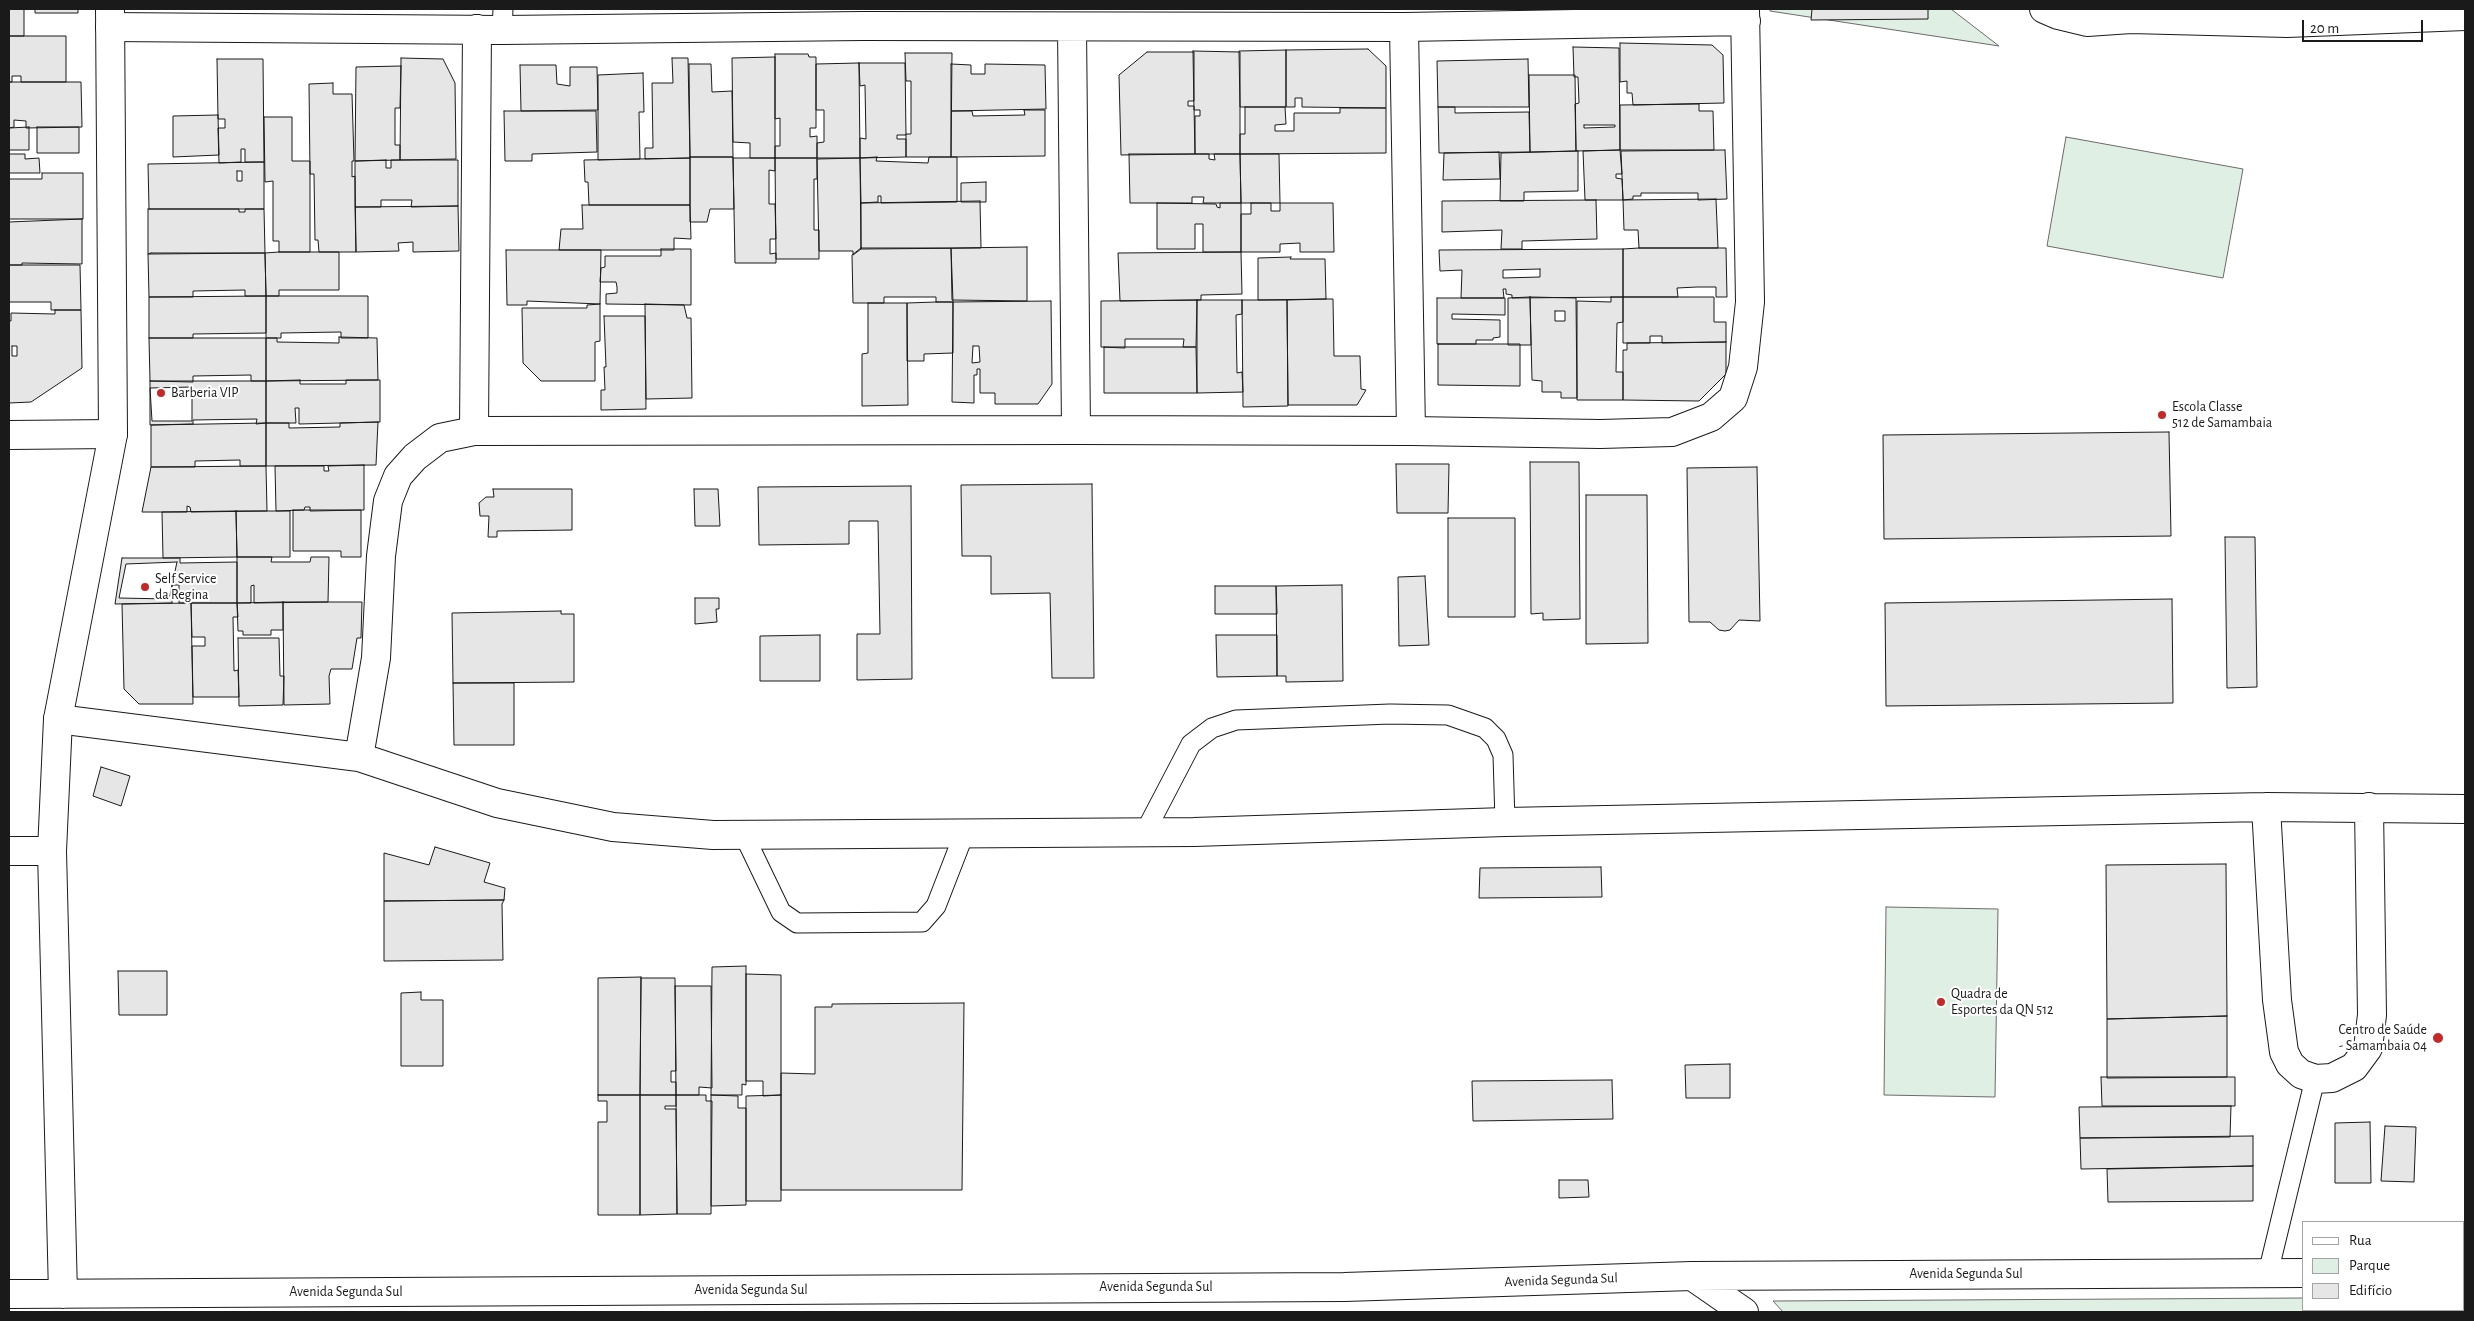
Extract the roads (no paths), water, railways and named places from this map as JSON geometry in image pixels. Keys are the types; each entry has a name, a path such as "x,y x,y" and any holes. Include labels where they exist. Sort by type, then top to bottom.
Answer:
{"street":[{"path":"2044,9 2058,15 2087,22 2286,16 2465,16"},
{"path":"63,1294 52,852 58,719 113,434 110,18 494,22 862,18 1072,28 1138,18 1404,27 1745,15 1750,302 1743,367 1733,398 1711,417 1672,432 1600,434 1411,431 1076,430 474,431 440,438 415,457 398,476 388,501 381,556 376,658 359,757"},
{"path":"474,431 494,22"},
{"path":"1404,27 1411,431"},
{"path":"1072,28 1076,430"},
{"path":"9,435 113,434"},
{"path":"58,719 359,757 497,803 614,827 712,835 1145,832 1505,822 2266,807 2465,809"},
{"path":"2266,807 2277,1000 2284,1052 2290,1064 2301,1074 2315,1079 2332,1078 2354,1067 2368,1048 2372,1005 2369,807"},
{"path":"9,852 52,852"},
{"name":"Avenida Segunda Sul","path":"9,1294 1344,1287 1692,1276 2302,1273"},
{"path":"1692,1276 1744,1312"}],"lane":[{"path":"1145,832 1191,744 1212,728 1236,720 1390,714 1448,714 1484,728 1496,739 1503,755 1505,822"},
{"path":"744,835 781,912 797,923 817,923 922,922 936,906 964,834"},
{"path":"2268,1273 2315,1079"}],"place":[{"name":"Barberia VIP","path":"161,393"},
{"name":"Escola Classe 512 de Samambaia","path":"2162,415"},
{"name":"Self Service da Regina","path":"145,587"},
{"name":"Quadra de Esportes da QN 512","path":"1941,1002"},
{"name":"Centro de Saúde - Samambaia 04","path":"2438,1038"}]}
